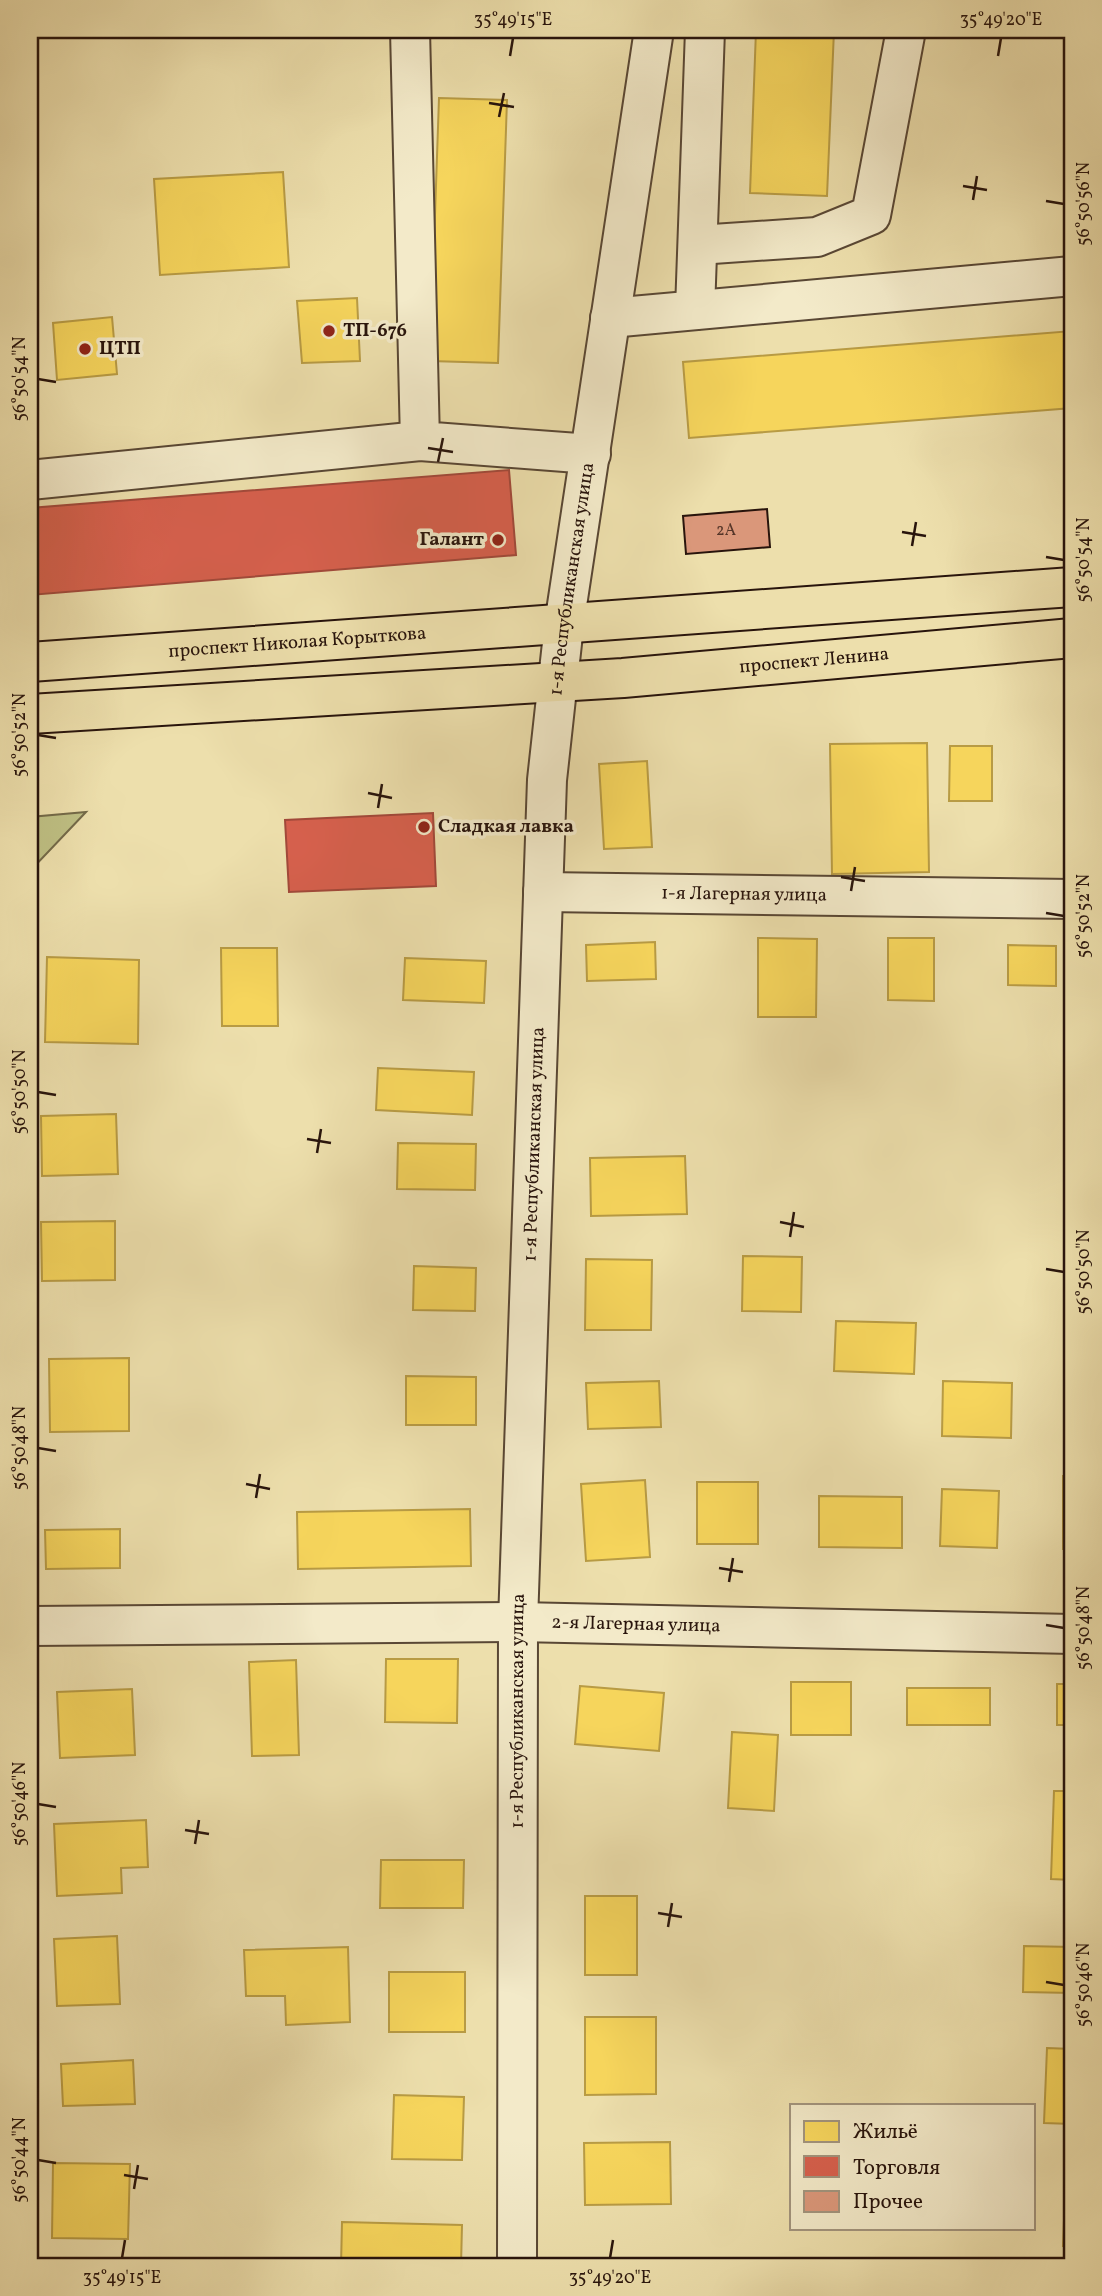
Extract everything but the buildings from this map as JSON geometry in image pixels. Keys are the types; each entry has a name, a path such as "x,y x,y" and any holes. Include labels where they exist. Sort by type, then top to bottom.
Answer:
{"main road":[{"path":"564,625 1072,587"},
{"name":"проспект Николая Корыткова","path":"30,662 564,625"},
{"name":"проспект Ленина","path":"556,682 1072,638"},
{"path":"30,714 556,682"}],"street":[{"path":"410,30 420,441"},
{"name":"1-я Республиканская улица","path":"517,2266 518,1622 543,892 556,682 654,30"},
{"path":"695,310 705,30"},
{"path":"698,245 817,237 871,215 906,30"},
{"path":"610,318 1072,276"},
{"path":"30,480 420,441 590,454"},
{"name":"1-я Лагерная улица","path":"543,892 1072,899"},
{"name":"2-я Лагерная улица","path":"30,1626 518,1622 1072,1634"}],"green space":[{"path":"86,812 30,871 30,817"}],"place":[{"name":"ТП-676","path":"329,331"},
{"name":"ЦТП","path":"85,349"},
{"name":"Галант","path":"498,540"},
{"name":"Сладкая лавка","path":"424,827"}]}
